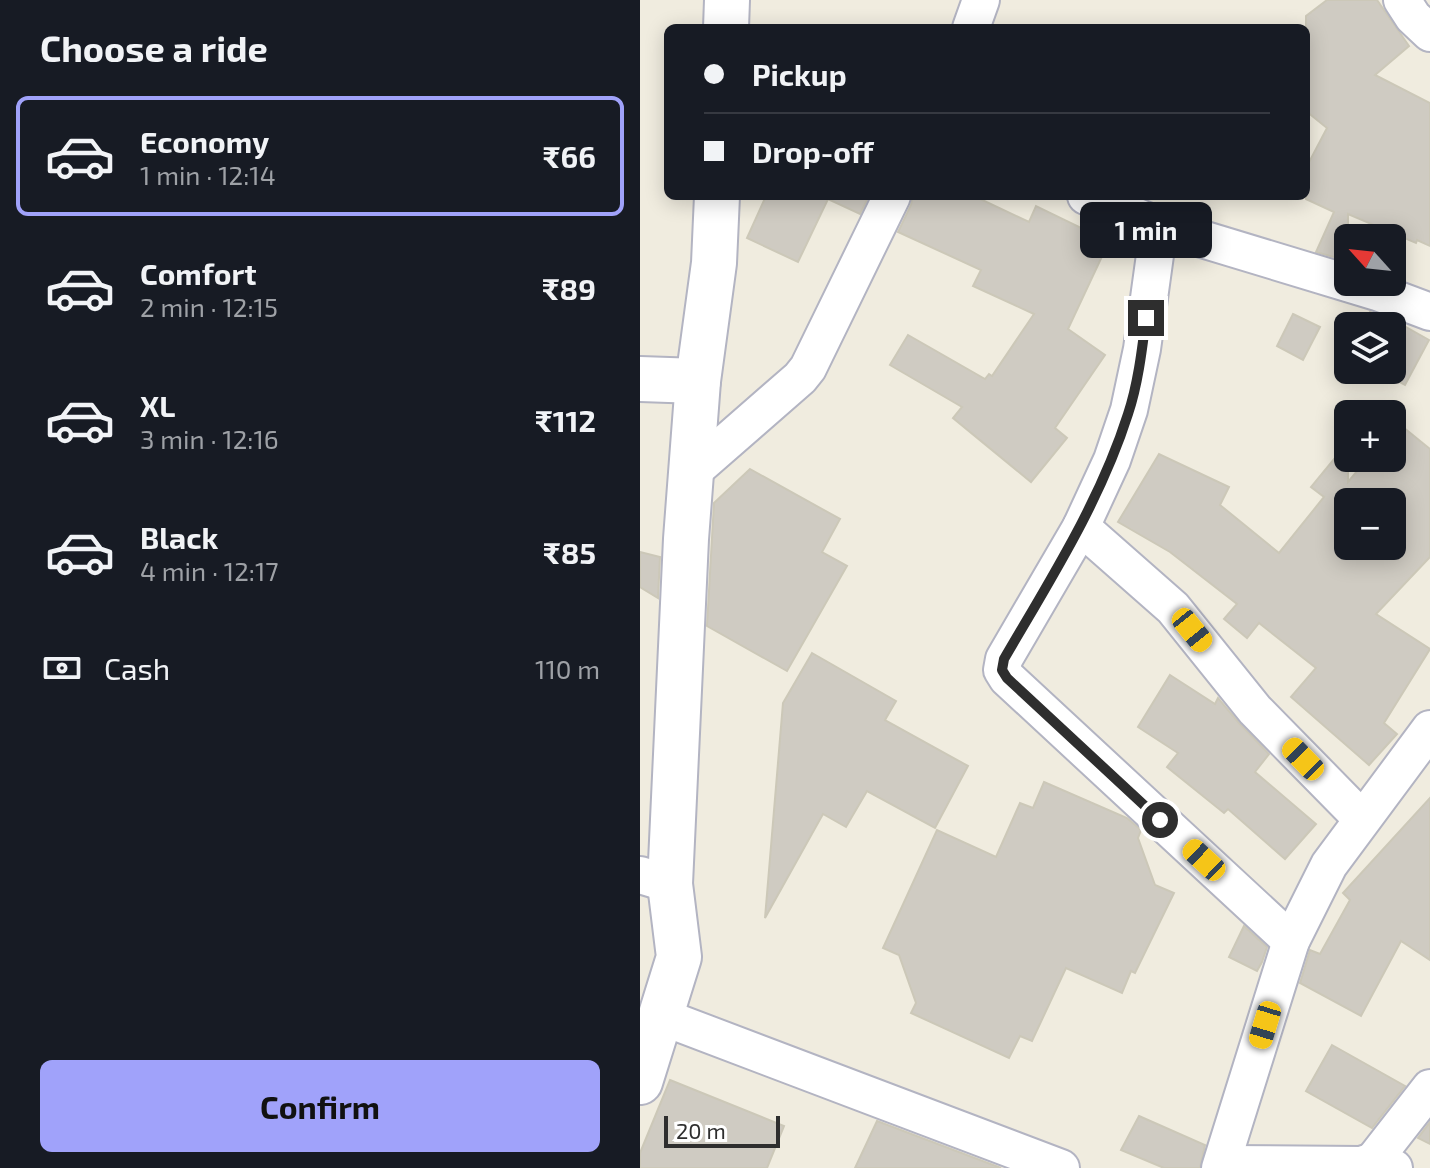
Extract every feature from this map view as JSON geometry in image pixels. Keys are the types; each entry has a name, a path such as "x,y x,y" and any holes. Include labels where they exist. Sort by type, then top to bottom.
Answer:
{"street":[{"path":"726,24 727,0"},
{"path":"972,24 981,0"},
{"path":"1402,0 1413,17 1430,33"},
{"path":"640,1082 679,957 655,879 698,381 714,263 717,200"},
{"path":"690,474 808,368 890,200"},
{"path":"1096,200 1159,226 1377,292 1430,312"},
{"path":"1159,226 1142,349 1129,410 1112,460 1081,527 1004,659 1002,670 1007,678 1291,941"},
{"path":"640,379 698,381"},
{"path":"1081,527 1173,608 1255,710 1362,819"},
{"path":"1430,729 1329,865 1291,941 1221,1166 1383,1165 1430,1088"},
{"path":"660,1016 1061,1168"}],"building":[{"path":"1327,0 1377,0 1409,46 1375,75 1430,103 1430,246 1406,239 1406,224 1371,224 1348,214 1348,224 1334,224 1334,257 1316,252 1334,212 1308,200 1310,160 1327,128 1310,114 1310,24 1306,24 1306,16"},
{"path":"764,200 828,200 798,262 747,238"},
{"path":"830,200 867,200 860,214"},
{"path":"912,200 982,200 1029,222 1036,206 1083,229 1087,220 1113,233 1068,329 1105,355 1055,428 1067,438 1031,482 953,418 962,407 890,365 908,335 985,379 989,374 992,376 1034,314 973,286 981,270 898,232"},
{"path":"1293,314 1320,327 1303,360 1277,346"},
{"path":"1406,327 1429,340 1406,383"},
{"path":"1406,430 1430,449 1430,557 1376,614 1430,649 1384,723 1397,734 1369,765 1291,697 1316,668 1259,623 1247,638 1224,619 1237,604 1170,552 1118,522 1159,454 1229,487 1220,505 1279,553 1324,497 1311,487 1334,459 1334,472 1348,472 1348,482 1356,472 1406,472"},
{"path":"750,469 840,519 822,552 847,566 787,671 707,626 714,503"},
{"path":"640,552 660,557 658,598 640,587"},
{"path":"812,653 896,701 885,720 968,766 935,828 867,791 846,827 823,814 765,918 783,703"},
{"path":"1170,675 1215,704 1218,698 1269,754 1255,772 1316,824 1285,859 1228,809 1224,813 1167,767 1178,753 1138,727"},
{"path":"1044,782 1127,818 1141,830 1138,838 1155,885 1174,893 1122,993 1066,968 1032,1041 1020,1036 1009,1058 911,1013 916,1003 899,955 883,948 937,830 996,857 1020,803 1033,808"},
{"path":"1430,798 1430,960 1401,941 1361,1016 1300,983 1310,950 1320,954 1350,900 1343,893"},
{"path":"1244,926 1267,947 1257,971 1229,957"},
{"path":"1332,1045 1405,1086 1372,1128 1306,1091"},
{"path":"670,1080 784,1126 767,1168 640,1168 640,1153"},
{"path":"1139,1116 1205,1145 1200,1168 1164,1168 1121,1150"},
{"path":"877,1121 1001,1168 855,1168"},
{"path":"1430,1122 1430,1144 1418,1138"}],"route":[{"path":"1146,318 1129,410 1112,460 1081,527 1004,659 1002,670 1160,820"}]}
